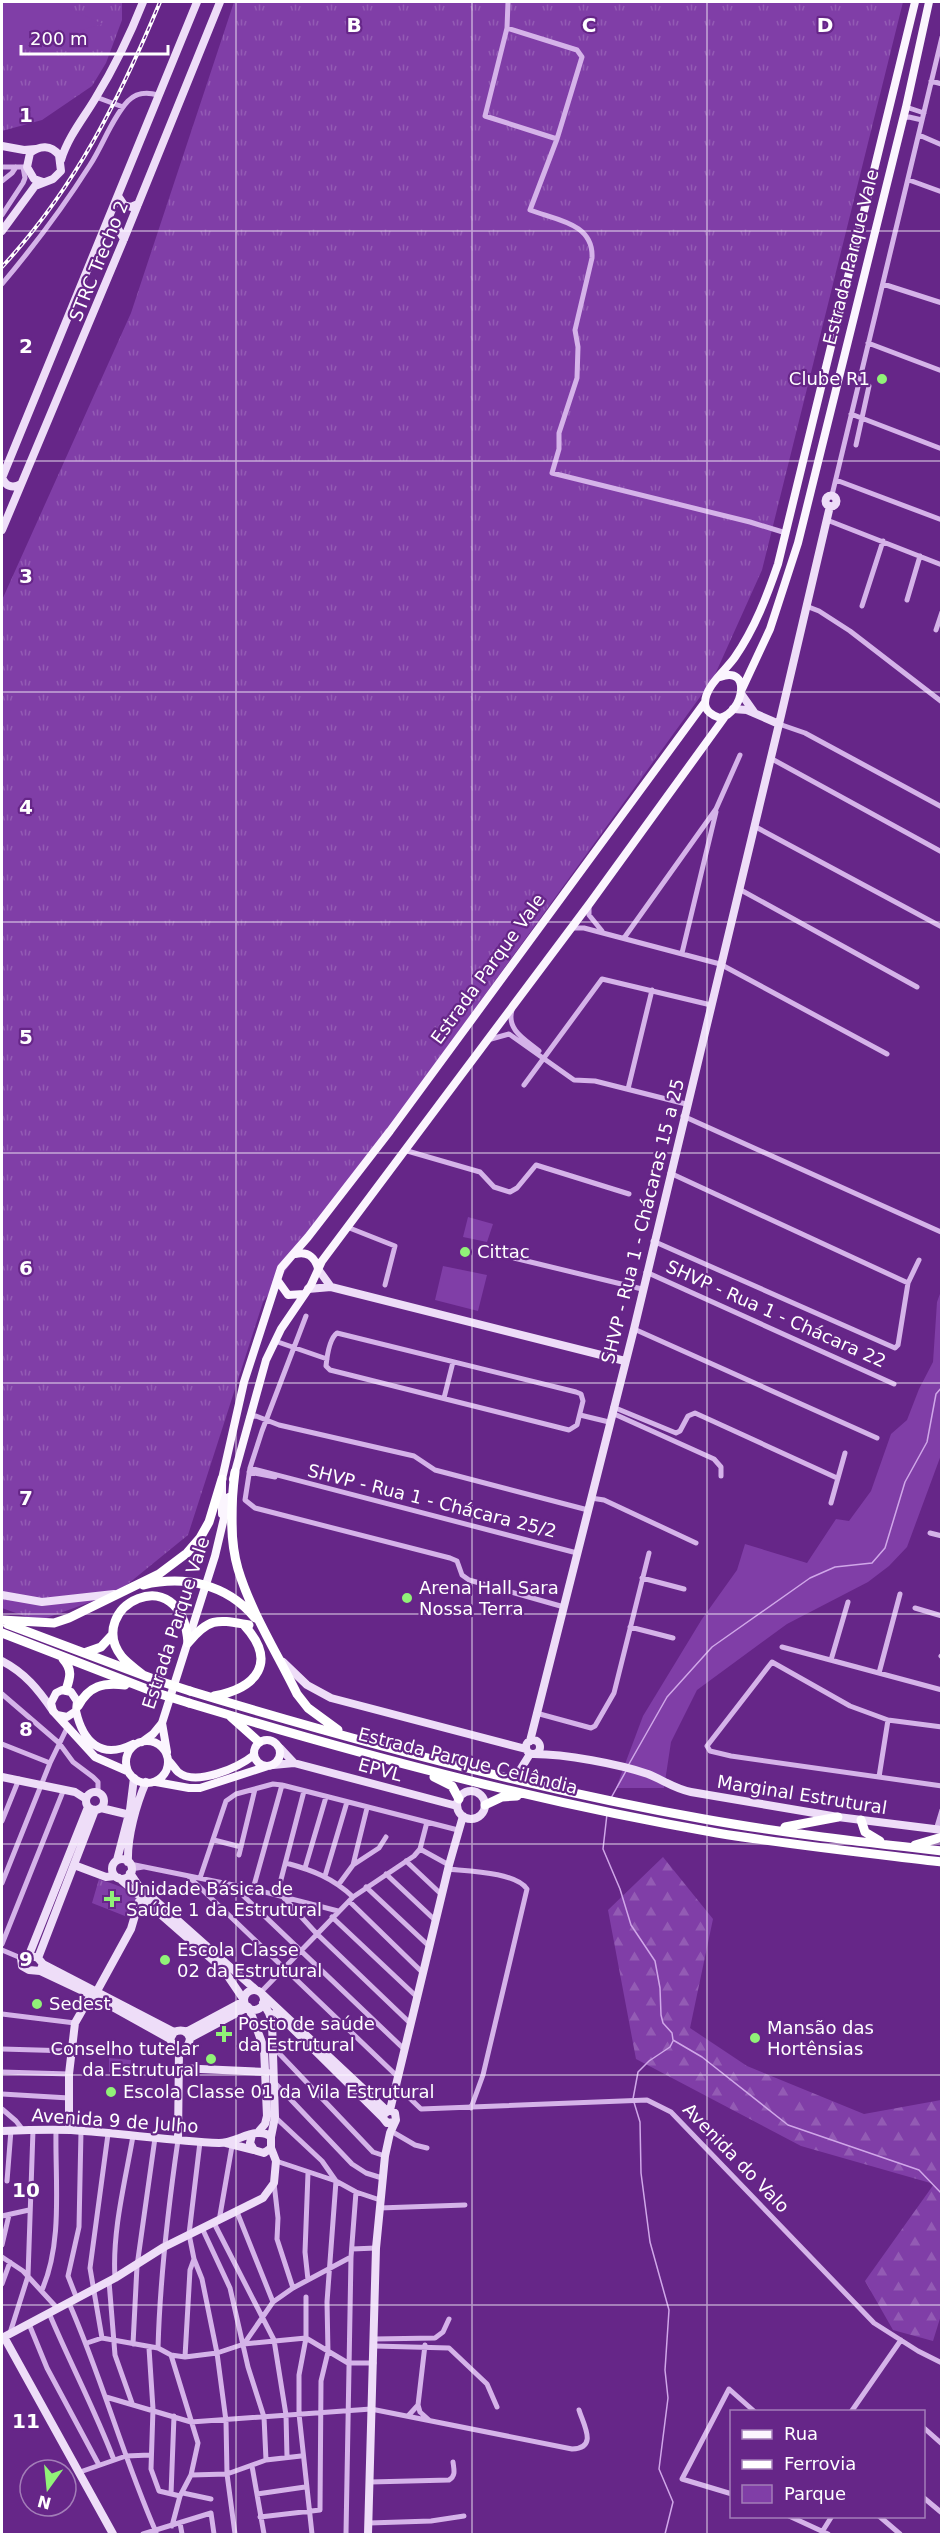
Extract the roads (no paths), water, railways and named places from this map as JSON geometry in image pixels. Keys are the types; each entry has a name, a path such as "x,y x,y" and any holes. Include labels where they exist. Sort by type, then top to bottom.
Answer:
{"highway":[{"path":"235,1472 232,1531 236,1560 244,1585 297,1694 308,1708 329,1725 356,1740"},
{"path":"2,1622 54,1623 69,1618 159,1574 187,1553 200,1538 209,1522 222,1479"},
{"path":"115,1594 160,1581 191,1581 207,1584 237,1600 264,1628"},
{"path":"84,1653 101,1647 113,1634 117,1617 125,1605 137,1597 155,1595 178,1608 187,1627 189,1643"},
{"path":"189,1643 208,1624 220,1620 264,1628"},
{"name":"Estrada Parque Ceilândia","path":"2,1622 156,1680 356,1740 604,1799 704,1819 942,1851"},
{"path":"211,1697 239,1690 252,1680 260,1667 261,1652 258,1642 244,1625"},
{"name":"Estrada Parque Ceilândia","path":"2,1633 61,1658 157,1693 407,1766 532,1796 717,1833 942,1862"},
{"path":"113,1634 122,1656 143,1675"},
{"path":"61,1658 69,1666 71,1674 66,1690"},
{"path":"77,1709 86,1693 102,1684 140,1687"},
{"path":"226,1714 259,1742"},
{"path":"407,1766 452,1786 458,1802"},
{"path":"485,1805 502,1797 532,1796"},
{"path":"773,1829 838,1817"},
{"path":"861,1820 865,1832 875,1840 898,1846 930,1842 940,1831"}],"main road":[{"name":"Estrada Parque Vale","path":"720,677 749,635 769,592 786,534 915,2"},
{"name":"Estrada Parque Vale","path":"742,692 770,629 791,570 906,107 929,2"},
{"path":"845,293 852,298 858,296"},
{"path":"318,1268 315,1260 308,1254 295,1254 281,1268 278,1281 288,1295 306,1292 318,1268 347,1227 732,709 742,692 740,682 733,676 720,677 711,687 705,702 713,715 724,718"},
{"name":"Estrada Parque Vale","path":"295,1254 390,1131 705,702"},
{"name":"Estrada Parque Vale","path":"222,1533 222,1479 244,1382 278,1281"},
{"name":"Estrada Parque Vale","path":"137,1743 153,1734 162,1723 222,1533 261,1372 275,1341 306,1292"},
{"path":"168,1758 165,1776 151,1782 130,1775 94,1757 55,1713 51,1703 56,1693 66,1690 75,1696 79,1725 96,1746 112,1751 137,1743 154,1743 168,1758 178,1772 199,1778 232,1768 254,1755"},
{"path":"55,1713 67,1717 77,1709"},
{"name":"Estrada Parque Vale","path":"162,1723 168,1758"},
{"path":"271,1740 280,1748 280,1756 270,1765 258,1762 254,1755 259,1742 271,1740"},
{"path":"130,1775 126,1756 137,1743"},
{"name":"EPVL","path":"151,1782 200,1788 270,1765"}],"street":[{"path":"2,231 35,186 58,176 70,138 120,54 143,2"},
{"name":"STRC Trecho 2","path":"2,477 197,2"},
{"name":"STRC Trecho 2","path":"2,530 220,2"},
{"path":"508,2 507,28 485,116 557,139"},
{"path":"507,28 580,53 581,61 557,139 530,210 577,226 589,239 593,248 575,330 578,347 577,378 560,433 559,448 552,473 750,522 786,534"},
{"name":"SHVP - Rua 1 - Chácaras 15 a 25","path":"533,1747 533,1725 634,1329 683,1116 772,759 829,500 836,480 942,37"},
{"path":"932,81 942,84"},
{"path":"2,284 67,200 123,107 135,95 145,93 158,95"},
{"path":"96,97 123,107"},
{"path":"906,107 923,116"},
{"path":"903,118 923,116"},
{"path":"919,135 942,145"},
{"path":"4,147 36,149 61,145 70,138"},
{"path":"2,215 25,178 25,157 4,147"},
{"path":"47,147 56,151 62,160"},
{"path":"2,181 24,167 36,149"},
{"path":"2,167 24,167"},
{"path":"24,167 34,179 43,182"},
{"path":"24,167 31,182 30,192"},
{"path":"909,180 942,192"},
{"path":"118,196 121,203 128,207 138,204"},
{"path":"104,230 111,227 118,229 124,239"},
{"path":"883,284 942,303"},
{"path":"868,344 942,371"},
{"path":"856,445 869,386"},
{"path":"855,396 866,399"},
{"path":"851,414 942,449"},
{"path":"2,477 7,485 16,487 21,484"},
{"path":"836,480 942,520"},
{"path":"811,495 829,500"},
{"path":"2,508 6,514 5,520"},
{"path":"826,520 942,565"},
{"path":"862,606 883,541"},
{"path":"907,600 920,556"},
{"path":"806,606 819,611 844,627 942,702"},
{"path":"936,630 942,612"},
{"path":"742,692 755,713"},
{"path":"732,709 755,713 804,733 942,807"},
{"path":"624,938 716,808 740,755"},
{"path":"772,759 942,852"},
{"path":"682,953 716,808"},
{"path":"754,826 942,927"},
{"path":"739,889 917,987"},
{"path":"590,903 588,912 591,919 603,932"},
{"path":"584,928 591,919"},
{"path":"570,928 603,932 720,964 887,1054"},
{"path":"524,1085 602,979 711,1005"},
{"path":"627,1089 652,990"},
{"path":"515,1001 510,1016 513,1028 574,1080 595,1081 686,1104"},
{"path":"508,1034 513,1028"},
{"path":"483,1046 494,1036 508,1034 546,1058"},
{"path":"683,1116 942,1232"},
{"path":"405,1150 480,1172 490,1184 510,1192 518,1188 536,1165 629,1194"},
{"path":"670,1173 908,1283"},
{"path":"347,1227 395,1246 385,1285"},
{"path":"653,1241 894,1348 898,1345 908,1283 919,1260"},
{"path":"514,1258 642,1289"},
{"path":"318,1268 331,1287"},
{"name":"SHVP - Rua 1 - Chácara 22","path":"646,1272 894,1384"},
{"path":"306,1292 331,1287 625,1361"},
{"path":"306,1316 249,1470 245,1500 255,1508 450,1558 457,1561 462,1575 469,1580 564,1607"},
{"path":"634,1329 877,1438"},
{"path":"341,1333 453,1362 579,1393 583,1401 576,1426 569,1430 335,1372 327,1368 333,1337 341,1333"},
{"path":"275,1341 327,1359"},
{"path":"444,1398 453,1362"},
{"path":"612,1410 714,1459 721,1467 721,1476"},
{"path":"612,1410 676,1433 680,1431 688,1416 695,1413 837,1478"},
{"path":"252,1415 279,1425 414,1456 435,1470 588,1510"},
{"path":"580,1415 609,1422"},
{"path":"831,1503 845,1454"},
{"name":"SHVP - Rua 1 - Chácara 25/2","path":"249,1470 577,1553"},
{"path":"591,1498 604,1500 696,1543"},
{"path":"930,1533 942,1536"},
{"path":"536,1713 591,1728 595,1726 614,1693 649,1552"},
{"path":"642,1578 684,1589"},
{"path":"2,1594 23,1600 63,1602 115,1594"},
{"path":"879,1674 900,1594"},
{"path":"831,1660 848,1602"},
{"path":"915,1608 942,1616"},
{"path":"630,1628 673,1638"},
{"path":"782,1647 942,1690"},
{"path":"278,1655 297,1677 331,1698 533,1747 515,1778"},
{"path":"2,1661 25,1674 55,1713"},
{"path":"942,1727 888,1720 850,1706 772,1662 707,1746 710,1751 731,1756 942,1786"},
{"path":"38,1688 56,1693"},
{"path":"2,1694 58,1743 73,1762 93,1776 98,1782 98,1792 104,1798 95,1806 25,1956 25,1968 40,1964"},
{"path":"879,1777 888,1720"},
{"path":"2,1883 58,1743 67,1728"},
{"path":"2,1744 50,1763"},
{"name":"Marginal Estrutural","path":"533,1747 551,1754 642,1772 682,1791 940,1831"},
{"path":"280,1748 294,1763"},
{"name":"EPVL","path":"270,1765 294,1763 458,1802"},
{"path":"130,1775 129,1814 117,1860 112,1868 117,1877 141,1895 223,1969 246,2004 263,2041 266,2072 267,2116 265,2124 255,2133 250,2143 254,2150 267,2150"},
{"path":"2,1777 64,1789 80,1794 95,1806 129,1814"},
{"path":"2,1821 19,1779"},
{"path":"151,1782 141,1794 128,1852 130,1867 138,1885 261,1996 415,2145 427,2148"},
{"path":"200,1878 226,1801 236,1794 273,1784 458,1830"},
{"path":"253,1889 282,1785"},
{"path":"2,1944 64,1789"},
{"path":"239,1855 255,1789"},
{"path":"280,1896 304,1791"},
{"path":"40,1964 95,1806 92,1792 98,1792"},
{"path":"368,2535 376,2247 382,2178 397,2081 463,1816 458,1802 466,1793 474,1792 482,1797 485,1805 483,1814 476,1819 463,1816"},
{"path":"305,1868 326,1797"},
{"path":"325,1876 347,1802"},
{"path":"353,1865 368,1808"},
{"path":"940,1831 942,1811"},
{"path":"246,2004 257,2009 261,1996 285,1966 338,1911 366,1887 420,1850 427,1822"},
{"path":"339,1884 353,1865 379,1848 386,1837"},
{"path":"214,1840 241,1847"},
{"path":"420,1850 449,1867 489,1873 519,1881 527,1889 483,2075 471,2108"},
{"path":"117,1860 130,1867 145,1867 253,1889 338,1911"},
{"path":"406,1861 442,1895"},
{"path":"286,1863 305,1868 339,1884 423,1973"},
{"path":"74,1865 106,1877 117,1877 130,1867"},
{"path":"386,1874 436,1921"},
{"name":"Avenida do Valo","path":"188,1876 285,1966 397,2081 421,2109 646,2100 671,2112 874,2323 942,2363"},
{"path":"232,1885 405,2050"},
{"path":"366,1887 430,1947"},
{"path":"69,2130 69,2074 75,2023 131,1929 141,1895"},
{"path":"280,1896 411,2024"},
{"path":"332,1917 417,1997"},
{"path":"2,1950 25,1956 172,2036"},
{"path":"246,2004 246,1993 261,1996 390,2120"},
{"path":"261,1996 272,2022 273,2047 275,2117 267,2150"},
{"path":"188,2035 246,2004"},
{"path":"2,2014 75,2023"},
{"path":"272,2022 278,2014"},
{"path":"172,2036 180,2030 188,2035"},
{"path":"172,2036 172,2047 179,2050 187,2047 188,2035"},
{"path":"273,2047 373,2152 385,2156"},
{"path":"2,2049 71,2051"},
{"path":"158,2348 164,2233 178,2140 179,2050"},
{"path":"178,2068 266,2072"},
{"path":"2,2072 69,2074"},
{"path":"273,2081 352,2164 366,2173 382,2178"},
{"path":"2,2094 69,2098"},
{"path":"2,2109 23,2130"},
{"path":"260,2517 320,2510 321,2381 328,2352 329,2268 336,2181 322,2161 275,2117"},
{"path":"7,2181 11,2130"},
{"path":"33,2130 28,2276 5,2336 114,2535"},
{"name":"Avenida 9 de Julho","path":"2,2131 69,2130 229,2144 254,2150"},
{"path":"42,2290 48,2277 55,2236 56,2131"},
{"path":"81,2131 80,2227 69,2276 73,2301 126,2456 156,2532"},
{"path":"255,2133 266,2132 271,2137"},
{"name":"Avenida 9 de Julho","path":"229,2144 255,2133"},
{"path":"102,2338 90,2268 108,2134"},
{"path":"132,2403 115,2355 112,2280 121,2203 133,2136"},
{"path":"133,2344 136,2266 155,2138"},
{"path":"200,2142 189,2234 194,2259 202,2279 217,2353 226,2421 227,2474 235,2535"},
{"path":"229,2144 217,2222 274,2340 286,2415 288,2457"},
{"path":"267,2150 276,2162 336,2181 380,2204 465,2205"},
{"path":"276,2162 274,2183 278,2218 277,2239 293,2288"},
{"path":"308,2174 305,2252 308,2280"},
{"path":"5,2336 112,2280 164,2247 263,2198 274,2183"},
{"path":"346,2535 351,2257 356,2192"},
{"path":"2,2216 29,2210"},
{"path":"237,2212 273,2302"},
{"path":"2,2245 9,2215"},
{"path":"202,2228 230,2288 248,2367 264,2417 266,2460"},
{"path":"352,2249 376,2247"},
{"path":"2,2257 28,2276 58,2309"},
{"path":"244,2344 273,2302 293,2288 351,2257"},
{"path":"184,2357 190,2270 194,2259"},
{"path":"2,2284 10,2262"},
{"path":"306,2297 306,2338 299,2374 299,2414 305,2487 312,2535"},
{"path":"49,2313 70,2364 96,2413 114,2460"},
{"path":"374,2343 435,2338 443,2332 449,2319"},
{"path":"29,2324 47,2367 99,2465"},
{"path":"87,2343 102,2338 158,2348 171,2355 184,2357 217,2353 244,2344 306,2338 348,2362 374,2362"},
{"path":"852,2410 902,2340"},
{"path":"374,2343 449,2348 487,2384 497,2407"},
{"path":"425,2345 418,2405 420,2412 430,2421"},
{"path":"150,2348 153,2409 150,2455 151,2469 159,2491 211,2499"},
{"path":"171,2355 198,2444 191,2475 172,2526"},
{"path":"730,2492 682,2479 729,2389 754,2410"},
{"path":"106,2397 191,2422 372,2409 572,2449 582,2449 586,2446 588,2437 579,2410"},
{"path":"408,2416 418,2405"},
{"path":"171,2494 174,2416"},
{"path":"925,2429 942,2444"},
{"path":"80,2472 126,2456 150,2455"},
{"path":"191,2475 227,2474 266,2460 302,2456"},
{"path":"370,2482 449,2480 453,2478 455,2472 453,2462"},
{"path":"252,2466 264,2535"},
{"path":"256,2494 305,2487"},
{"path":"925,2499 942,2513"},
{"path":"143,2535 211,2513 214,2535"},
{"path":"369,2523 431,2521 465,2517"},
{"path":"791,2518 828,2535"},
{"path":"822,2532 831,2518"},
{"path":"880,2518 900,2535"},
{"path":"180,2523 182,2535"}],"waterway":[{"path":"629,1764 667,1697 712,1647 810,1578 835,1567 872,1563 885,1548 905,1482 927,1442 936,1394 942,1387"},
{"path":"611,1798 626,1771"},
{"path":"607,1814 603,1849 620,1889 631,1925 655,1961 660,1988 661,2015 663,2023 672,2033 673,2040 702,2057 788,2125 919,2170 942,2194"},
{"path":"665,2534 673,2502 659,2469 668,2398 665,2370 669,2310 650,2242 641,2173 640,2122 633,2099 638,2072 649,2061 670,2047 673,2041"}],"railway":[{"path":"2,267 52,206 93,142 128,74 160,2"}],"place":[{"name":"Clube R1","path":"882,379"},
{"name":"Cittac","path":"465,1252"},
{"name":"Arena Hall Sara Nossa Terra","path":"407,1598"},
{"name":"Unidade Básica de Saúde 1 da Estrutural","path":"112,1899"},
{"name":"Escola Classe 02 da Estrutural","path":"165,1960"},
{"name":"Sedest","path":"37,2004"},
{"name":"Posto de saúde da Estrutural","path":"224,2034"},
{"name":"Mansão das Hortênsias","path":"755,2038"},
{"name":"Conselho tutelar da Estrutural","path":"211,2059"},
{"name":"Escola Classe 01 da Vila Estrutural","path":"111,2092"}]}
